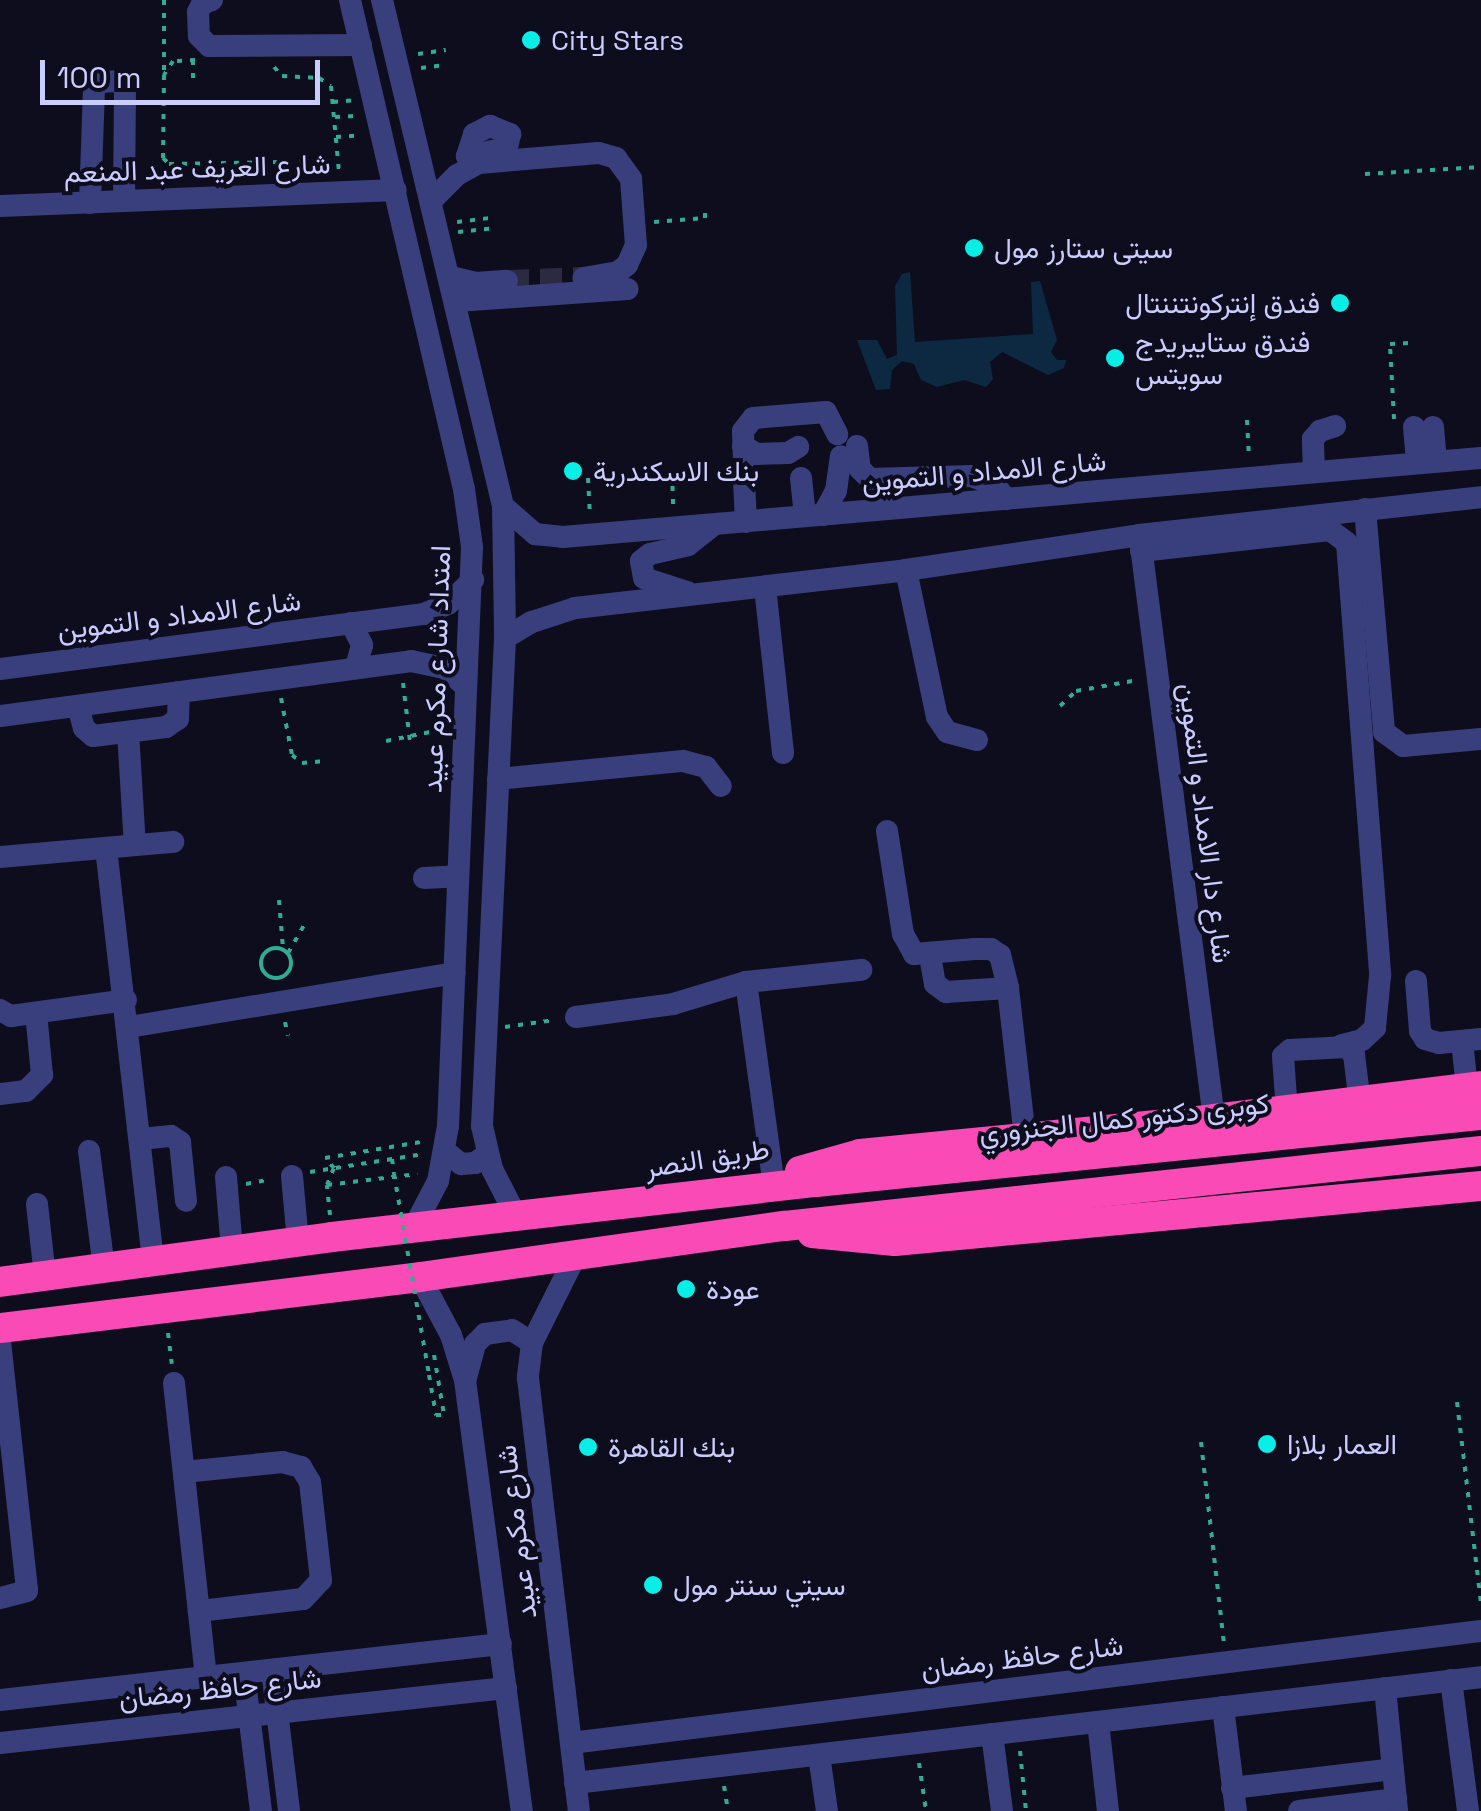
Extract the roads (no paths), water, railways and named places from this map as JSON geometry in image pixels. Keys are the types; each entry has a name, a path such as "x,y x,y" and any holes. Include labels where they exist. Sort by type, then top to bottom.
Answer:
{"highway":[{"name":"طريق النصر","path":"0,1281 332,1237 774,1186 801,1171 860,1154 1360,1102 1476,1096"},
{"name":"كوبرى دكتور كمال الجنزوري","path":"774,1186 1476,1096"},
{"path":"0,1328 420,1277 785,1226 1481,1150"},
{"path":"785,1226 858,1240 895,1241 1481,1186"}],"street":[{"path":"212,0 202,4 198,12 198,36 209,46 361,44"},
{"name":"امتداد شارع مكرم عبيد","path":"350,0 464,489 473,580 444,1153 414,1228"},
{"path":"382,0 503,506 506,638 482,1126 486,1154 516,1216"},
{"path":"90,202 94,89 100,82 117,81 126,88 124,201"},
{"path":"432,200 457,175 479,163 599,153 616,158 628,170 636,244 627,265 608,276 584,278"},
{"path":"423,162 467,156"},
{"name":"شارع العريف عبد المنعم","path":"0,206 396,190"},
{"path":"451,276 476,283 507,282"},
{"path":"458,308 628,295"},
{"path":"746,522 743,432 749,420 788,415 826,412 870,479 972,476 995,485 1006,498"},
{"path":"788,415 814,516"},
{"path":"1414,424 1426,462"},
{"path":"1314,472 1313,439 1320,430 1335,426"},
{"path":"814,516 836,491 845,445"},
{"path":"744,463 757,454 784,453 800,460"},
{"name":"شارع الامداد و التموين","path":"503,506 535,534 591,535 1481,458"},
{"path":"506,638 560,612 1140,543 1481,497"},
{"path":"1366,510 1384,732 1403,746 1481,739"},
{"path":"696,596 644,578 641,561 688,544 714,525"},
{"path":"1140,543 1330,530 1347,543 1380,976 1375,1028 1362,1040 1286,1052 1288,1111"},
{"name":"شارع دار الامداد و التموين","path":"1140,543 1214,1119"},
{"path":"906,570 936,716 947,732 977,740"},
{"name":"شارع الامداد و التموين","path":"0,669 437,610 473,580"},
{"path":"765,587 783,753"},
{"path":"351,624 362,645 356,668"},
{"path":"0,716 401,662 432,663 456,675 466,686"},
{"path":"78,706 90,734 128,732 171,726 179,714 179,692"},
{"path":"128,732 134,845"},
{"path":"498,779 683,761 706,767 721,786"},
{"path":"887,830 903,934 914,954 930,956 991,949 1000,956 1008,988 1024,1138"},
{"path":"0,858 174,842"},
{"path":"106,848 153,1261"},
{"path":"424,878 458,876"},
{"path":"930,956 935,984 946,992 1008,988"},
{"path":"576,1017 673,1004 746,982 861,970"},
{"path":"129,1027 455,974"},
{"path":"746,982 774,1186"},
{"path":"1416,982 1420,1031 1425,1039 1471,1040 1476,1096"},
{"path":"0,1010 10,1016 36,1014 126,1000"},
{"path":"0,1094 26,1091 42,1075 36,1014"},
{"path":"1342,1044 1354,1056 1360,1102"},
{"path":"141,1138 171,1136 180,1142 186,1201"},
{"path":"89,1151 104,1268"},
{"path":"444,1153 462,1164 476,1162 486,1154"},
{"path":"292,1176 298,1242"},
{"path":"226,1177 232,1250"},
{"path":"37,1204 45,1276"},
{"name":"شارع مكرم عبيد","path":"575,1256 532,1343 528,1378 579,1811"},
{"name":"شارع مكرم عبيد","path":"420,1277 452,1335 466,1380 522,1811"},
{"path":"466,1380 475,1344 485,1334 512,1330 532,1343"},
{"path":"0,1340 9,1509 27,1591 0,1598"},
{"path":"174,1383 206,1677"},
{"path":"184,1472 282,1462 301,1467 310,1482 317,1541 321,1580 302,1598 199,1611"},
{"name":"شارع حافظ رمضان","path":"571,1743 1481,1631"},
{"name":"شارع حافظ رمضان","path":"0,1700 500,1644"},
{"path":"272,1670 289,1811"},
{"path":"244,1673 261,1811"},
{"path":"576,1783 1481,1677"},
{"path":"1451,1680 1468,1811"},
{"name":"شارع حافظ رمضان","path":"0,1742 506,1688"},
{"path":"1299,1811 1397,1805 1385,1688"},
{"path":"1223,1707 1234,1800 1393,1769"},
{"path":"1456,1723 1481,1720"},
{"path":"1098,1722 1108,1811"},
{"path":"992,1734 1002,1811"},
{"path":"616,1737 610,1762 621,1778"},
{"path":"819,1755 826,1811"}],"water":[{"path":"910,272 915,342 1033,334 1031,282 1040,281 1057,340 1051,352 1057,360 1066,360 1064,368 1048,375 1002,352 990,362 993,379 986,387 964,380 937,387 921,380 914,364 902,361 892,370 890,389 876,390 857,340 877,340 887,359 897,355 895,286 902,274"}],"tunnel":[{"path":"507,281 584,278"}],"place":[{"name":"City Stars","path":"531,40"},
{"name":"سيتى ستارز مول","path":"974,248"},
{"name":"فندق إنتركونتننتال","path":"1340,303"},
{"name":"فندق ستايبريدج سويتس","path":"1115,358"},
{"name":"بنك الاسكندرية","path":"573,471"},
{"name":"عودة","path":"686,1289"},
{"name":"العمار بلازا","path":"1267,1444"},
{"name":"بنك القاهرة","path":"588,1447"},
{"name":"سيتي سنتر مول","path":"653,1585"}]}
